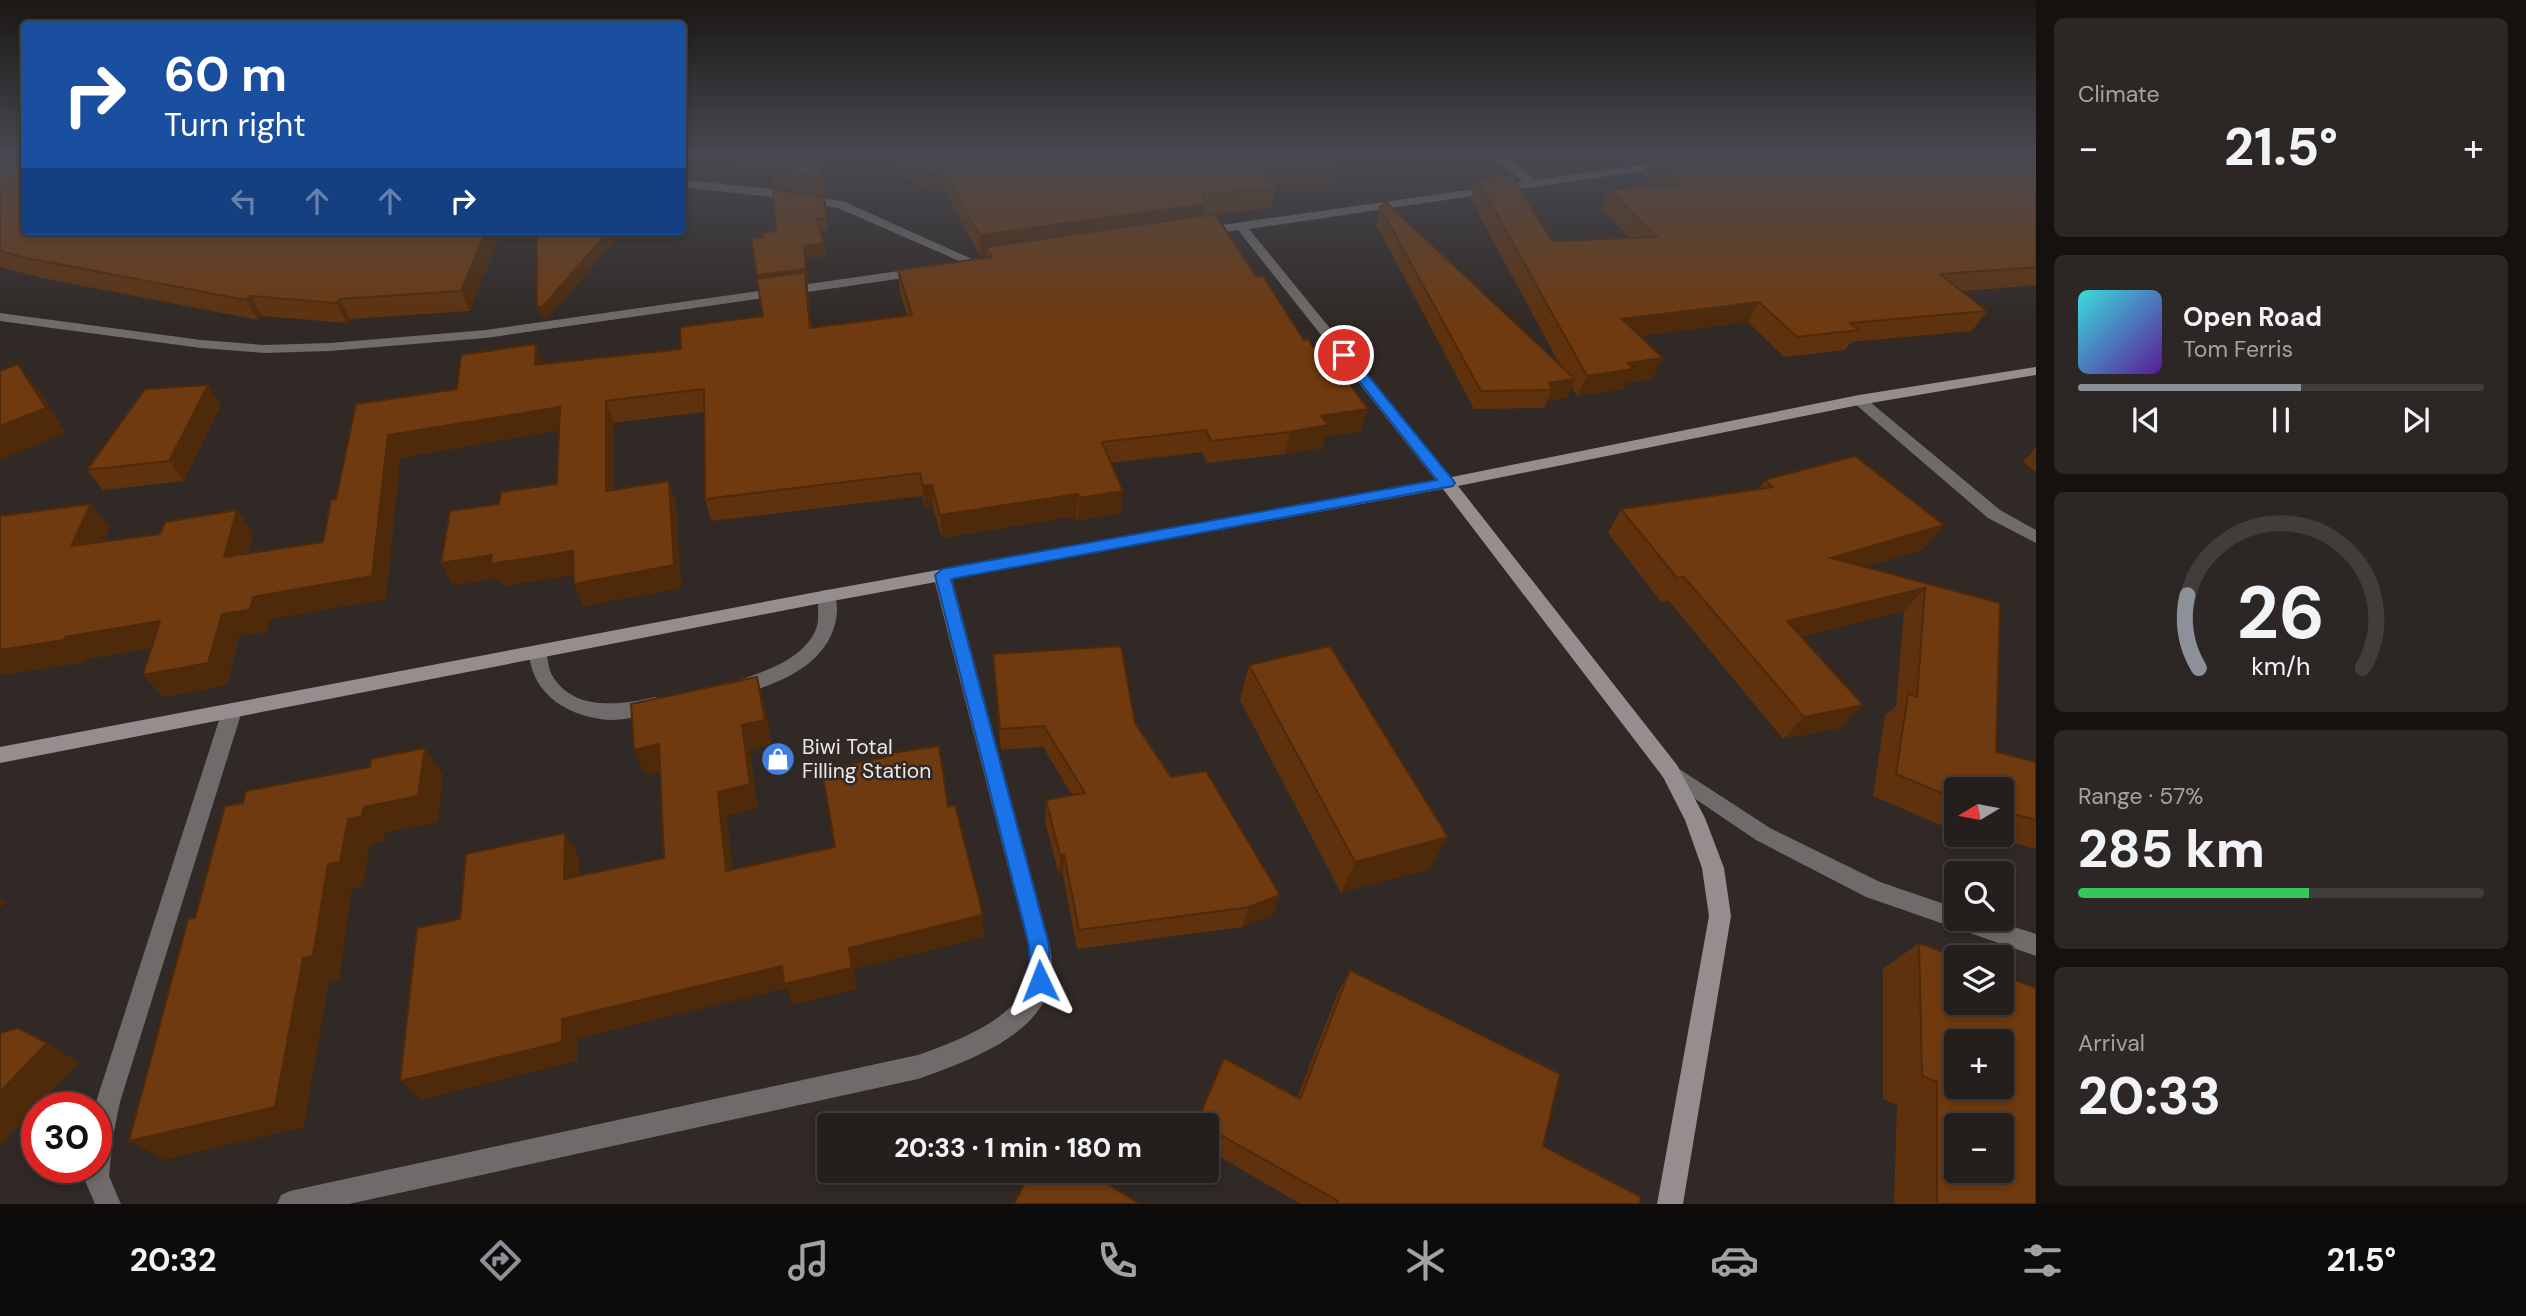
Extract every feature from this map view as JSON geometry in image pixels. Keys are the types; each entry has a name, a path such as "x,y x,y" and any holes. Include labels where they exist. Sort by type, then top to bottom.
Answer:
{"street":[{"path":"1,318 201,344 264,349 330,347 485,334 984,263 854,210"},
{"path":"1188,233 1348,210"},
{"path":"1241,226 1447,483 1670,771 1695,818 1713,868 1720,916 1670,1204"},
{"path":"0,755 827,596 1447,483 1860,400 2036,371"},
{"path":"1860,400 1994,514 2036,537"},
{"path":"290,1204 918,1067 979,1044 1015,1019 1040,981 1039,945 942,575"},
{"path":"719,692 773,677 796,664 815,645 826,626 830,606 827,596"},
{"path":"538,653 537,664 545,682 561,698 583,708 610,712 679,700"},
{"path":"108,1204 96,1176 100,1136 108,1102 232,712"},
{"path":"1670,771 1763,834 1874,890 1944,914"},
{"path":"1995,931 2036,945"}],"building":[{"path":"0,210 21,210 21,235 484,235 461,291 340,299 336,303 251,296 246,300 0,251"},
{"path":"775,210 826,210 827,218 817,219 824,243 804,246 806,269 757,275 751,239 763,237 762,233 776,231"},
{"path":"965,210 1161,210 979,235"},
{"path":"1382,210 1395,210 1575,379 1549,383 1552,390 1481,391"},
{"path":"1494,210 1533,210 1552,241 1657,237 1630,210 2036,210 2036,267 1940,274 1987,311 1850,323 1859,330 1797,337 1759,302 1622,319 1663,358 1628,363 1633,369 1587,376"},
{"path":"1215,214 1256,276 1263,276 1304,340 1308,339 1332,376 1342,374 1368,409 1321,416 1328,425 1290,432 1211,441 1206,430 1102,442 1123,491 1079,498 1078,494 940,515 932,485 923,486 920,473 705,499 704,389 606,401 606,491 669,481 674,565 574,584 573,551 490,564 492,555 441,563 450,511 499,504 501,492 557,484 560,407 388,435 372,576 253,597 250,610 222,614 208,663 143,675 160,621 0,650 0,516 91,504 71,546 160,534 165,522 237,510 224,557 323,542 331,500 336,499 356,404 457,389 461,355 536,344 535,365 681,349 680,327 763,316 757,279 805,272 810,328 912,315 898,270 992,257 986,247"},
{"path":"537,235 605,235 543,306 537,307"},
{"path":"18,364 46,408 0,426 0,371"},
{"path":"208,385 169,461 87,470 145,389"},
{"path":"1855,456 1944,525 1831,558 2000,603 1996,752 2036,762 2036,820 2014,814 2014,777 1944,777 1944,794 1896,774 1908,694 1917,697 1925,588 1787,621 1863,705 1804,717 1684,577 1677,578 1621,509 1773,487 1765,480"},
{"path":"1121,646 1135,723 1171,777 1206,771 1280,895 1249,907 1079,930 1064,854 1060,855 1046,800 1085,793 1044,726 1000,729 993,654"},
{"path":"1330,646 1448,837 1355,862 1249,665"},
{"path":"757,677 765,720 742,725 750,784 718,792 726,871 835,847 822,770 891,756 891,753 939,746 948,807 955,805 983,915 849,948 852,968 784,984 782,966 562,1019 562,1042 400,1081 417,928 460,919 466,854 565,833 564,879 664,858 659,744 634,750 631,704"},
{"path":"425,748 418,796 364,807 362,816 348,819 340,862 328,864 313,956 303,958 275,1107 129,1141 188,919 195,918 225,806 243,803 246,791 370,767 371,759"},
{"path":"1919,943 1944,952 1944,1015 2014,1015 2014,980 2036,988 2036,1204 1937,1204 1937,1082 1922,1076"},
{"path":"1350,970 1560,1074 1543,1146 1641,1197 1640,1204 1337,1204 1338,1201 1219,1134 1219,1113 1201,1113 1224,1058 1300,1099"},
{"path":"18,1028 47,1043 0,1092 0,1033"},
{"path":"1025,1183 1106,1183 1140,1204 1014,1204"}],"place":[{"name":"Biwi Total Filling Station","path":"778,759"}],"route":[{"path":"1040,981 1039,945 942,575 1447,483 1344,355"}]}
